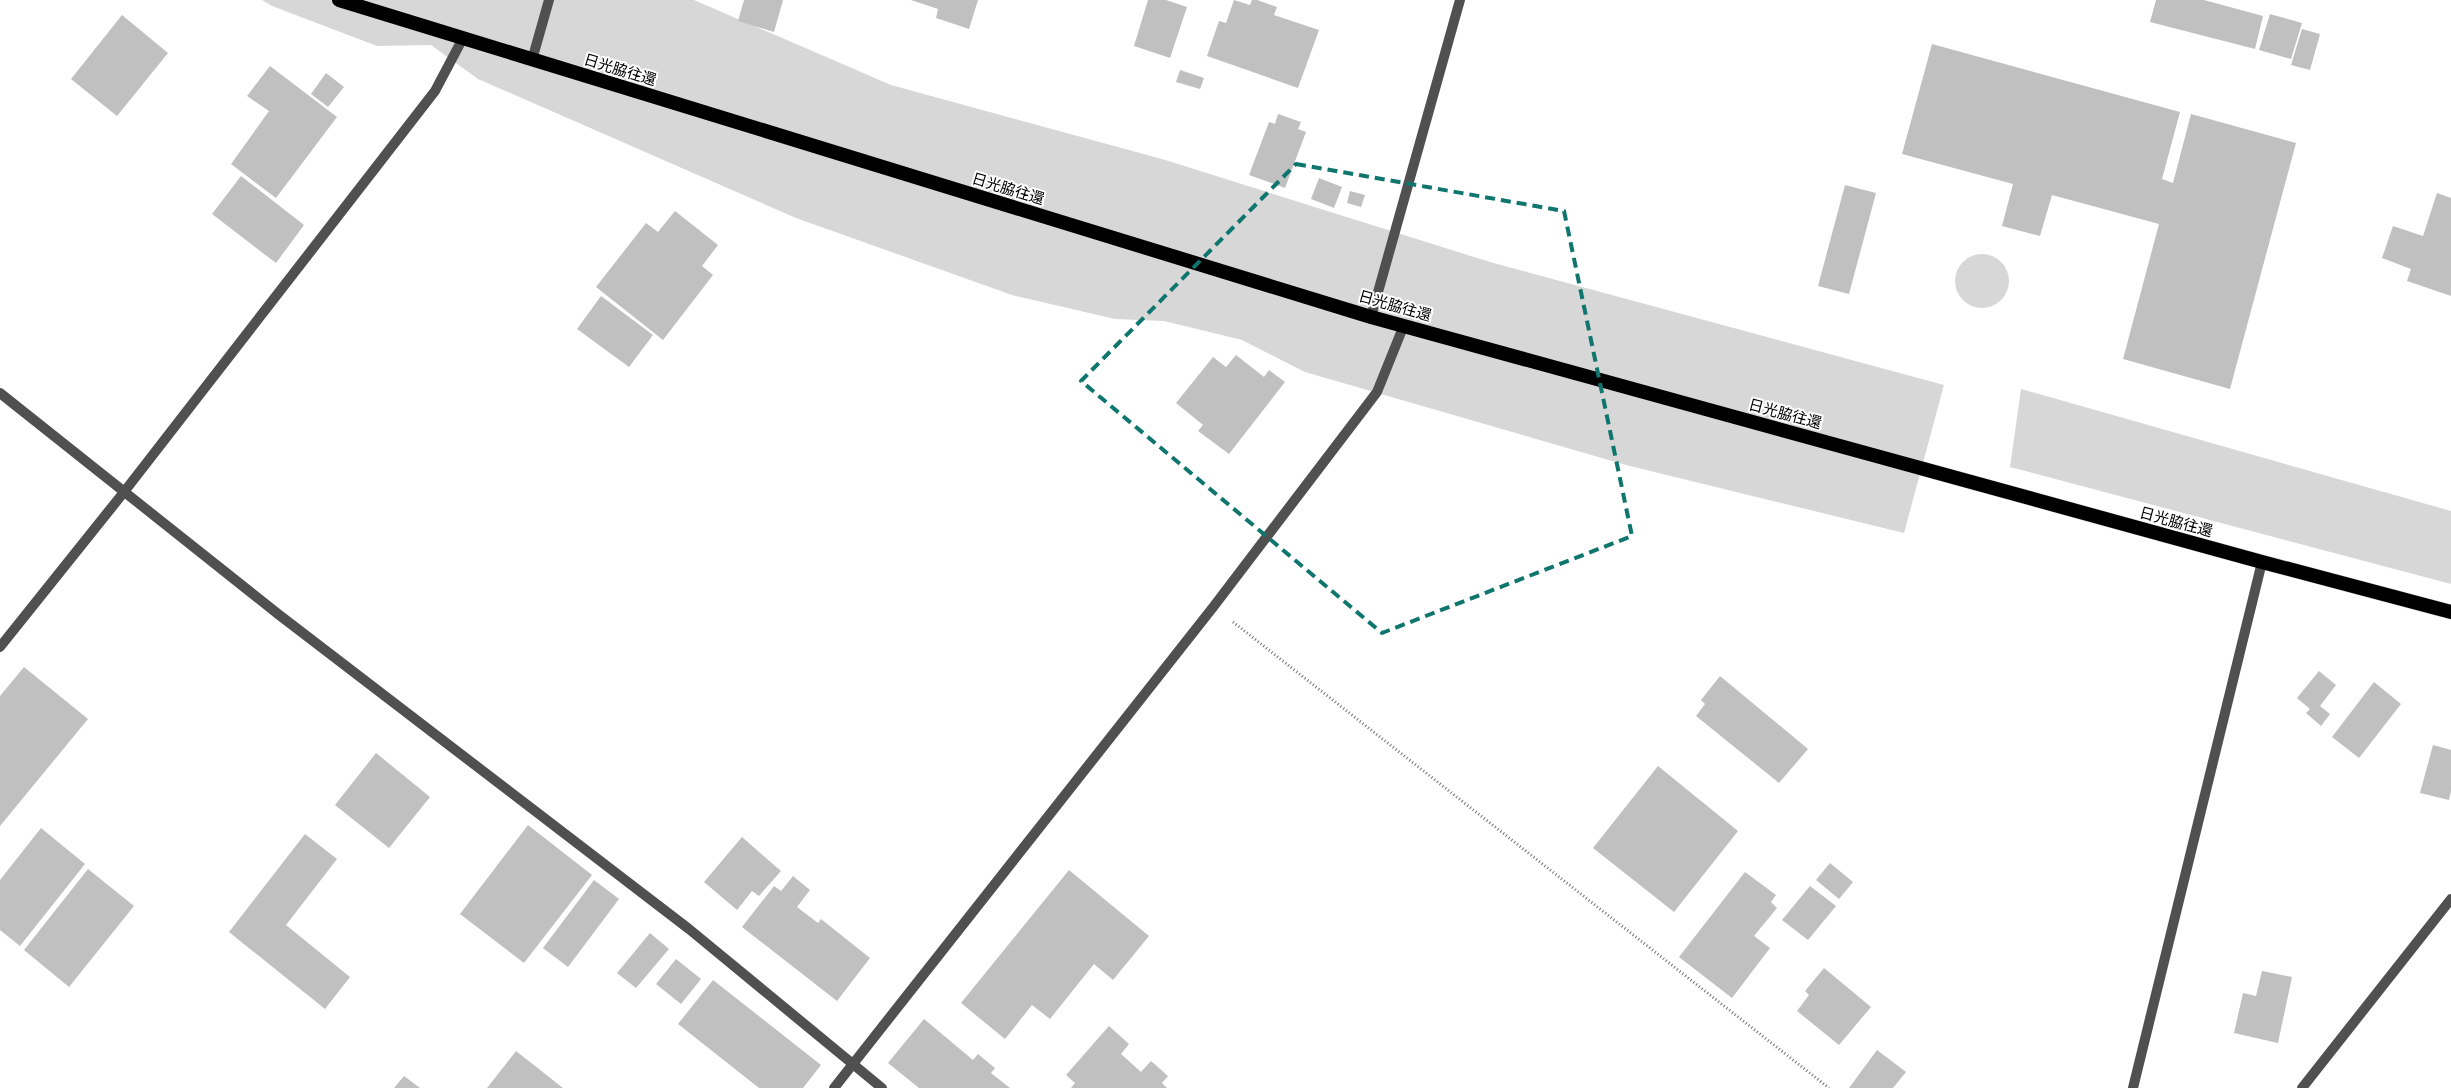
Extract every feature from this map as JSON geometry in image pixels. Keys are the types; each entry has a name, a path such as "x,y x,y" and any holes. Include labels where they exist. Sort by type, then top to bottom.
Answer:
{"highway":[{"name":"日光脇往還","path":"339,0 1371,317 2262,562 2451,612"}],"street":[{"path":"532,60 549,0"},
{"path":"1371,317 1460,0"},
{"path":"0,647 124,492 434,92 463,38"},
{"path":"834,1088 1214,606 1377,392 1404,325"},
{"path":"0,393 286,620 689,929 882,1088"},
{"path":"2133,1088 2262,562"},
{"path":"2302,1088 2451,899"}],"path":[{"path":"1214,606 1829,1088"}],"highlighted area":[{"path":"1296,164 1564,211 1632,536 1382,633 1081,381"}],"shaded area":[{"path":"262,0 694,0 891,85 1162,159 1490,262 1944,385 1904,533 1626,465 1305,372 1242,340 1164,321 1115,319 1012,295 796,218 478,79 431,45 377,46 272,6"},
{"path":"1977,254 1987,254 1997,258 2005,266 2009,281 2005,296 1997,304 1987,308 1977,308 1967,304 1959,296 1955,286 1955,276 1959,266 1967,258"},
{"path":"2021,389 2451,511 2451,584 2010,467"}],"building":[{"path":"744,0 783,0 774,32 738,21"},
{"path":"911,0 978,0 969,29 936,18 938,9"},
{"path":"1148,0 1166,0 1187,7 1170,58 1134,46"},
{"path":"1234,0 1250,5 1252,0 1257,0 1277,7 1274,15 1319,30 1298,88 1207,56 1219,21 1226,23"},
{"path":"2156,0 2204,0 2263,16 2255,49 2150,22"},
{"path":"2270,14 2302,23 2291,59 2259,50"},
{"path":"122,15 168,53 117,116 71,79"},
{"path":"2302,29 2320,34 2310,70 2291,65"},
{"path":"1932,44 2180,112 2162,179 2173,183 2191,114 2296,143 2230,389 2123,359 2159,224 2052,195 2040,236 2002,226 2013,184 1902,154"},
{"path":"270,66 337,117 276,198 231,164 269,111 247,96"},
{"path":"1180,70 1204,78 1200,89 1176,82"},
{"path":"326,73 344,87 328,107 311,94"},
{"path":"1278,114 1301,122 1298,129 1306,132 1285,188 1249,175 1269,122 1275,124"},
{"path":"241,176 304,225 276,263 212,214"},
{"path":"1319,178 1342,187 1334,208 1311,199"},
{"path":"1845,185 1876,193 1849,294 1818,286"},
{"path":"1350,191 1365,195 1361,207 1347,203"},
{"path":"2437,193 2451,198 2451,296 2407,281 2411,269 2382,258 2393,226 2423,236"},
{"path":"675,211 718,245 702,266 713,275 663,340 596,287 646,223 658,232"},
{"path":"601,296 653,335 629,367 577,329"},
{"path":"1236,355 1264,377 1269,370 1285,382 1229,454 1198,431 1203,425 1176,403 1213,357 1226,367"},
{"path":"24,667 88,719 0,826 0,696"},
{"path":"2319,671 2336,685 2320,706 2330,714 2321,726 2306,713 2310,709 2297,698"},
{"path":"1720,676 1808,749 1779,783 1696,716 1705,704 1701,700"},
{"path":"2374,682 2401,704 2359,758 2332,737"},
{"path":"2433,745 2451,750 2451,791 2449,800 2420,793"},
{"path":"376,753 430,797 389,848 335,805"},
{"path":"1658,766 1738,831 1674,912 1593,848"},
{"path":"528,825 592,875 524,963 460,914"},
{"path":"41,828 85,864 20,946 0,930 0,880"},
{"path":"305,834 337,859 286,925 350,977 325,1009 229,932"},
{"path":"742,837 781,871 759,896 752,891 737,910 704,882"},
{"path":"1830,863 1853,882 1839,899 1816,880"},
{"path":"88,869 134,906 69,987 24,950"},
{"path":"1069,870 1149,936 1113,980 1094,964 1050,1019 1032,1005 1005,1039 961,1003"},
{"path":"1745,872 1776,895 1771,902 1777,908 1754,936 1770,948 1732,998 1679,957"},
{"path":"793,876 810,890 797,907 818,923 821,919 870,958 837,1001 742,927 774,886 781,891"},
{"path":"594,880 619,899 568,967 543,948"},
{"path":"1810,886 1836,906 1808,940 1782,920"},
{"path":"650,933 669,949 636,988 617,973"},
{"path":"676,959 701,979 681,1004 656,984"},
{"path":"1824,968 1871,1007 1839,1045 1797,1011 1809,995 1805,991"},
{"path":"2262,971 2292,977 2278,1043 2234,1033 2243,993 2256,996"},
{"path":"713,980 821,1065 803,1088 759,1088 678,1024"},
{"path":"924,1019 973,1060 978,1054 995,1068 991,1073 1010,1088 919,1088 888,1063"},
{"path":"1109,1026 1129,1044 1121,1054 1141,1072 1151,1061 1168,1076 1162,1083 1167,1088 1071,1088 1075,1083 1066,1075"},
{"path":"1877,1050 1906,1072 1893,1088 1849,1088"},
{"path":"516,1051 563,1088 487,1088"},
{"path":"404,1076 420,1088 394,1088"}]}
